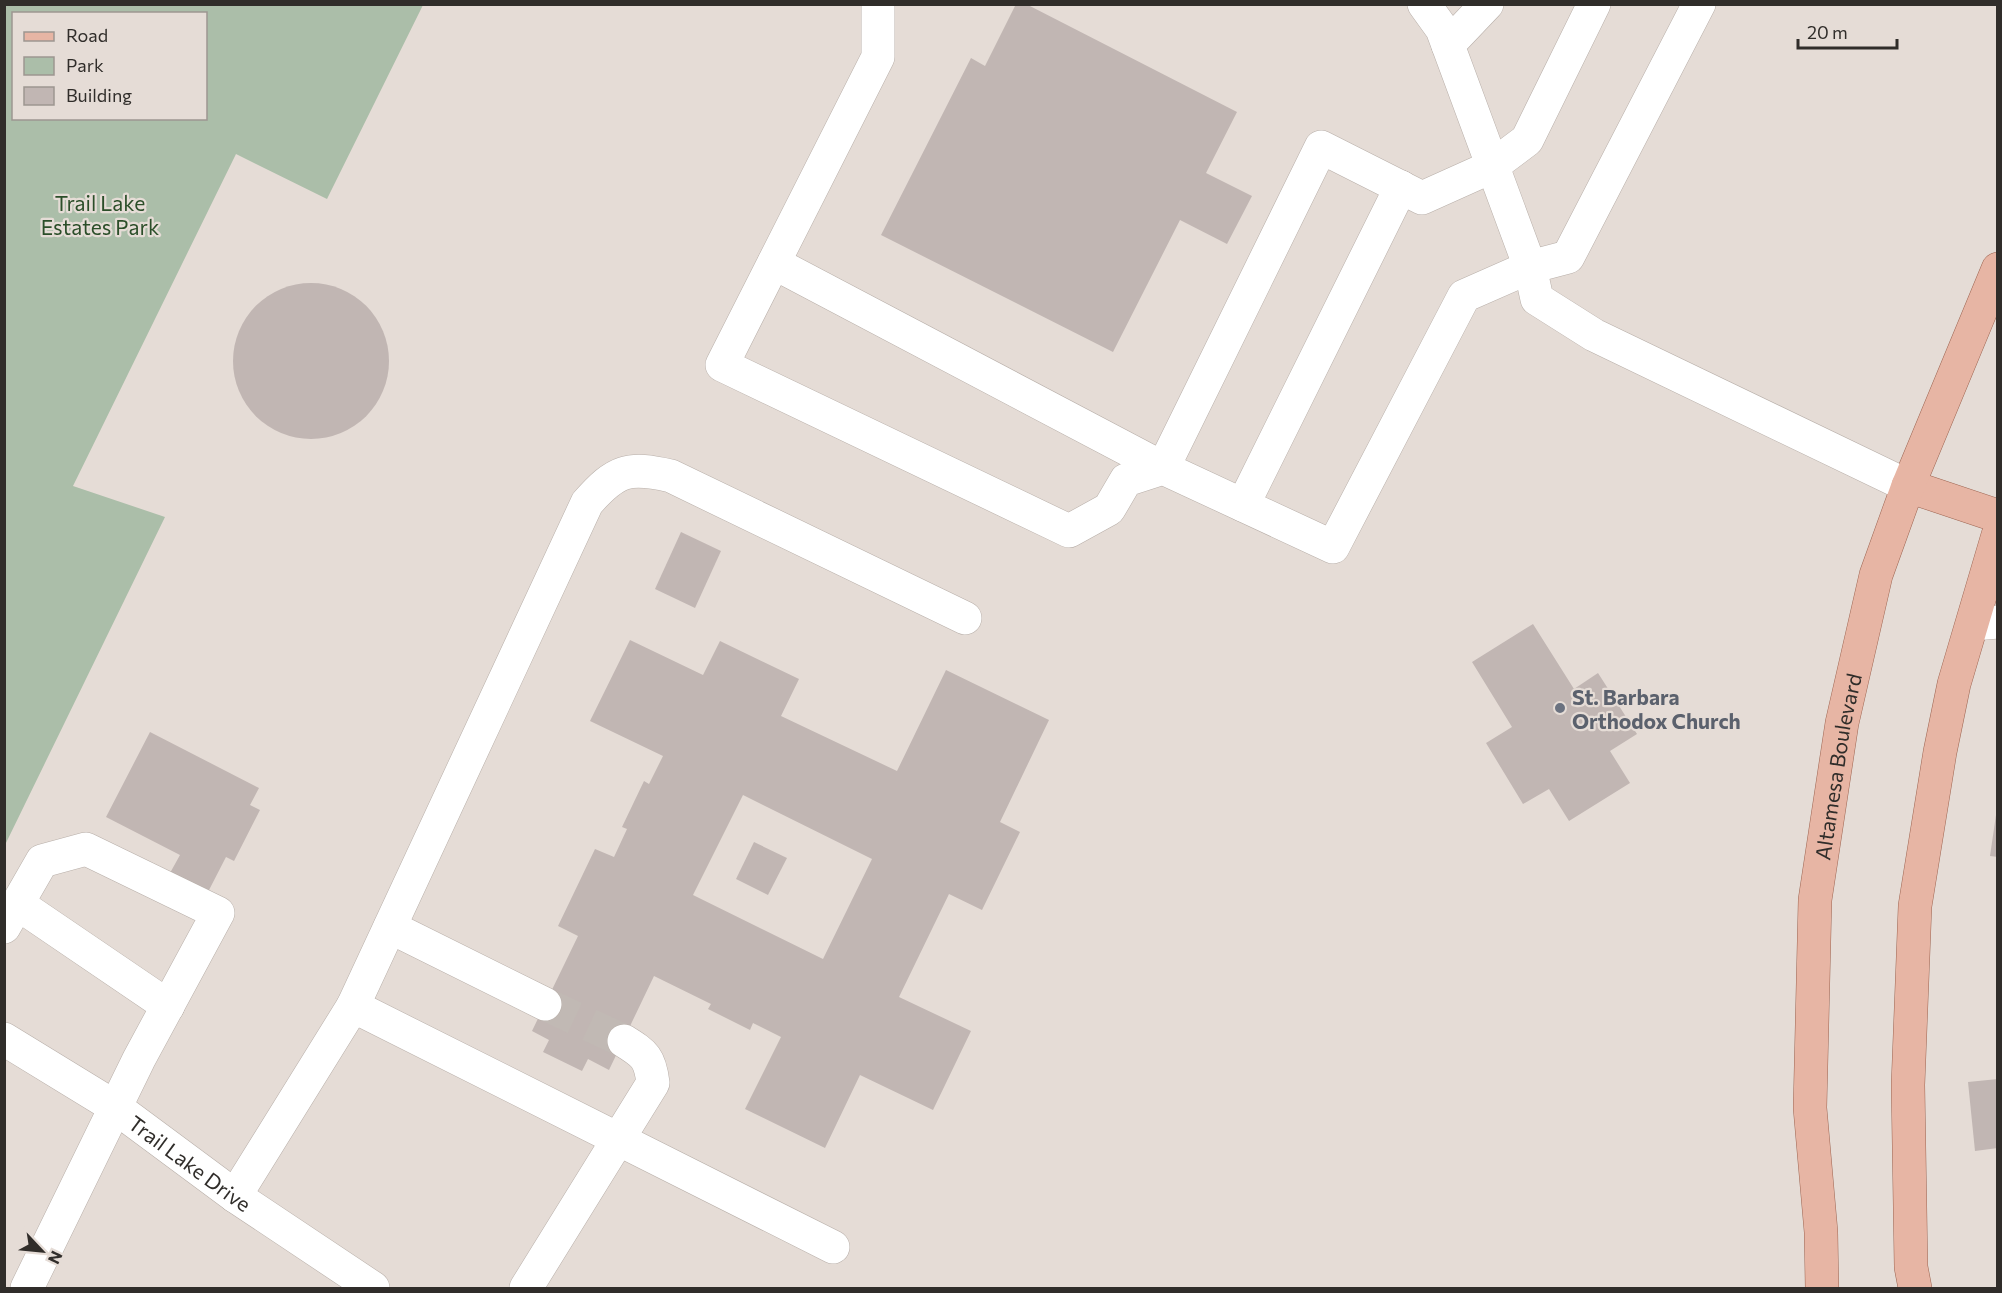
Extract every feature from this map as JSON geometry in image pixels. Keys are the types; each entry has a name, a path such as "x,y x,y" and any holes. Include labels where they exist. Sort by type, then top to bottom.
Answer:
{"main road":[{"name":"Altamesa Boulevard","path":"1822,1288 1821,1232 1810,1108 1815,900 1842,723 1876,575 1908,486 1998,269"},
{"path":"1908,486 1998,516"},
{"path":"1915,1288 1911,1267 1907,1137 1915,906 1942,741 1954,684 1985,623 1998,535"}],"street":[{"path":"878,4 878,57 722,365 1069,531 1109,509 1126,480 1163,468 1321,147 1422,198 1491,167 1527,140 1594,4"},
{"path":"1424,4 1442,29 1491,167 1530,267 1537,299 1594,335 1908,486"},
{"path":"1448,45 1488,4"},
{"path":"774,263 1163,468 1333,547 1464,296 1530,267 1568,257 1699,4"},
{"path":"1243,505 1401,187"},
{"path":"235,1196 353,1006 587,503 606,482 639,469 671,476 966,618"},
{"path":"27,1288 115,1107 218,913 86,849 42,861 11,915 168,1006"},
{"path":"390,927 545,1004"},
{"path":"353,1006 833,1246"},
{"name":"Trail Lake Drive","path":"4,1039 115,1107 235,1196 373,1288"},
{"path":"526,1288 653,1083 651,1065 644,1053 624,1041"}],"green space":[{"name":"Trail Lake Estates Park","path":"5,4 423,5 327,199 236,154 73,486 165,517 5,845"}],"building":[{"path":"1016,4 1026,4 1237,112 1206,173 1252,196 1227,244 1180,220 1113,352 881,235 971,58 985,66"},
{"path":"311,283 326,284 341,289 366,306 383,331 388,346 388,376 383,391 366,416 341,433 326,438 311,439 296,438 281,433 256,416 239,391 234,376 233,361 234,346 239,331 256,306 281,289 296,284"},
{"path":"681,532 721,551 695,608 655,589"},
{"name":"St. Barbara Orthodox Church","path":"1533,624 1574,689 1598,673 1637,734 1610,751 1630,783 1569,821 1549,789 1523,804 1486,743 1512,727 1472,662"},
{"path":"630,640 703,675 720,641 799,679 781,716 897,771 946,670 1049,720 1000,822 1020,832 982,910 949,894 899,997 971,1031 933,1110 860,1075 825,1148 745,1109 781,1037 753,1023 750,1030 708,1009 711,1004 654,976 609,1070 588,1059 582,1071 543,1052 549,1040 532,1031 578,936 558,926 595,849 614,857 627,829 622,827 644,781 649,784 663,756 590,721","holes":["743,795 872,859 823,959 693,895"]},
{"path":"150,732 259,788 250,805 260,810 234,861 226,857 208,892 170,873 180,855 106,817"},
{"path":"1996,815 1998,815 1998,857 1990,856"},
{"path":"754,842 787,858 768,895 736,879"},
{"path":"1998,1079 1998,1148 1975,1151 1968,1082"}],"tunnel":[{"path":"545,1004 624,1041"}],"place":[{"name":"St. Barbara Orthodox Church","path":"1560,708"}]}
